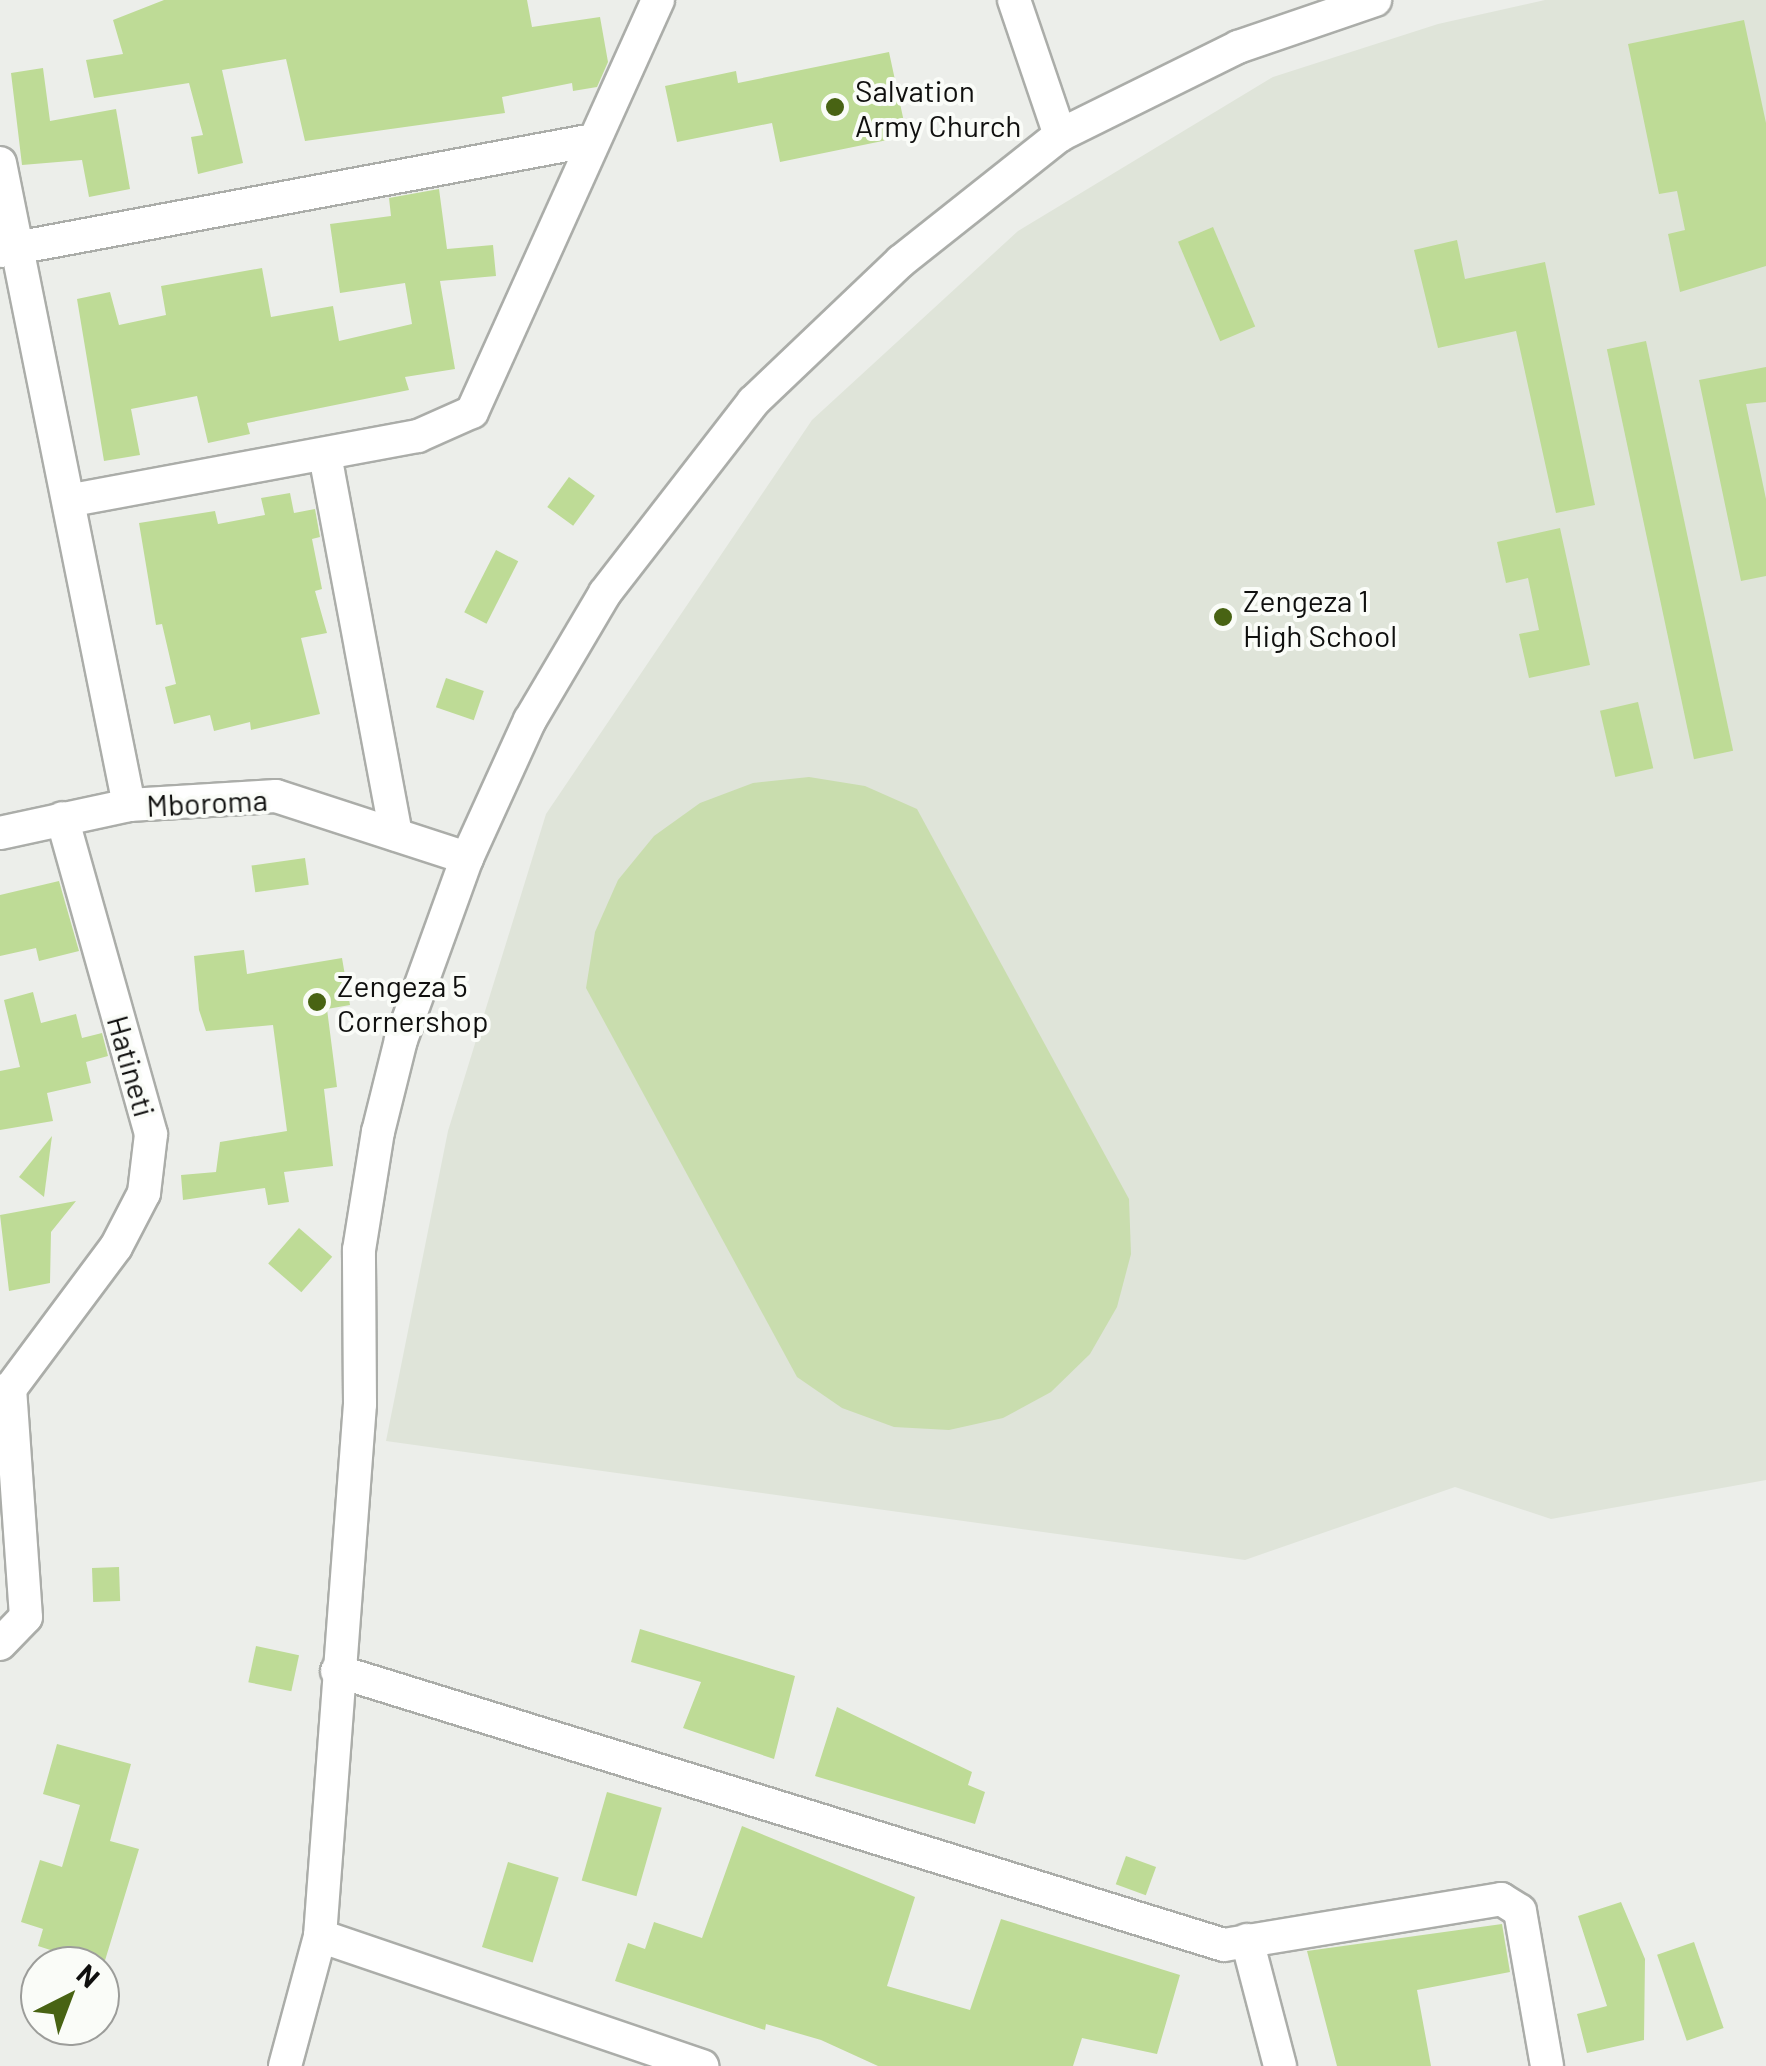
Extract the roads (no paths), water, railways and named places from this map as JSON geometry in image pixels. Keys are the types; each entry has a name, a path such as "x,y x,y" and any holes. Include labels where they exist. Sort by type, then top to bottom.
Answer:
{"street":[{"path":"72,500 450,428 472,412 658,0"},
{"path":"1014,0 1060,135"},
{"path":"285,2066 320,1936 360,1404 359,1250 401,1040 467,858 530,720 605,594 753,402 900,262 1060,135 1238,47 1375,0"},
{"path":"9,248 593,140"},
{"path":"0,162 9,248 72,500 129,806"},
{"path":"324,455 396,834"},
{"name":"Mboroma","path":"0,833 129,806 276,796 467,858"},
{"name":"Hatineti","path":"5,1390 116,1248 144,1193 151,1134 62,818"},
{"path":"0,1644 26,1617 5,1390"},
{"path":"337,1671 1224,1945 1501,1900 1520,1911 1547,2066"},
{"path":"320,1936 702,2066"},
{"path":"1247,1940 1280,2066"}],"place":[{"name":"Salvation Army Church","path":"835,107"},
{"name":"Zengeza 1 High School","path":"1223,617"},
{"name":"Zengeza 5 Cornershop","path":"317,1002"}]}
